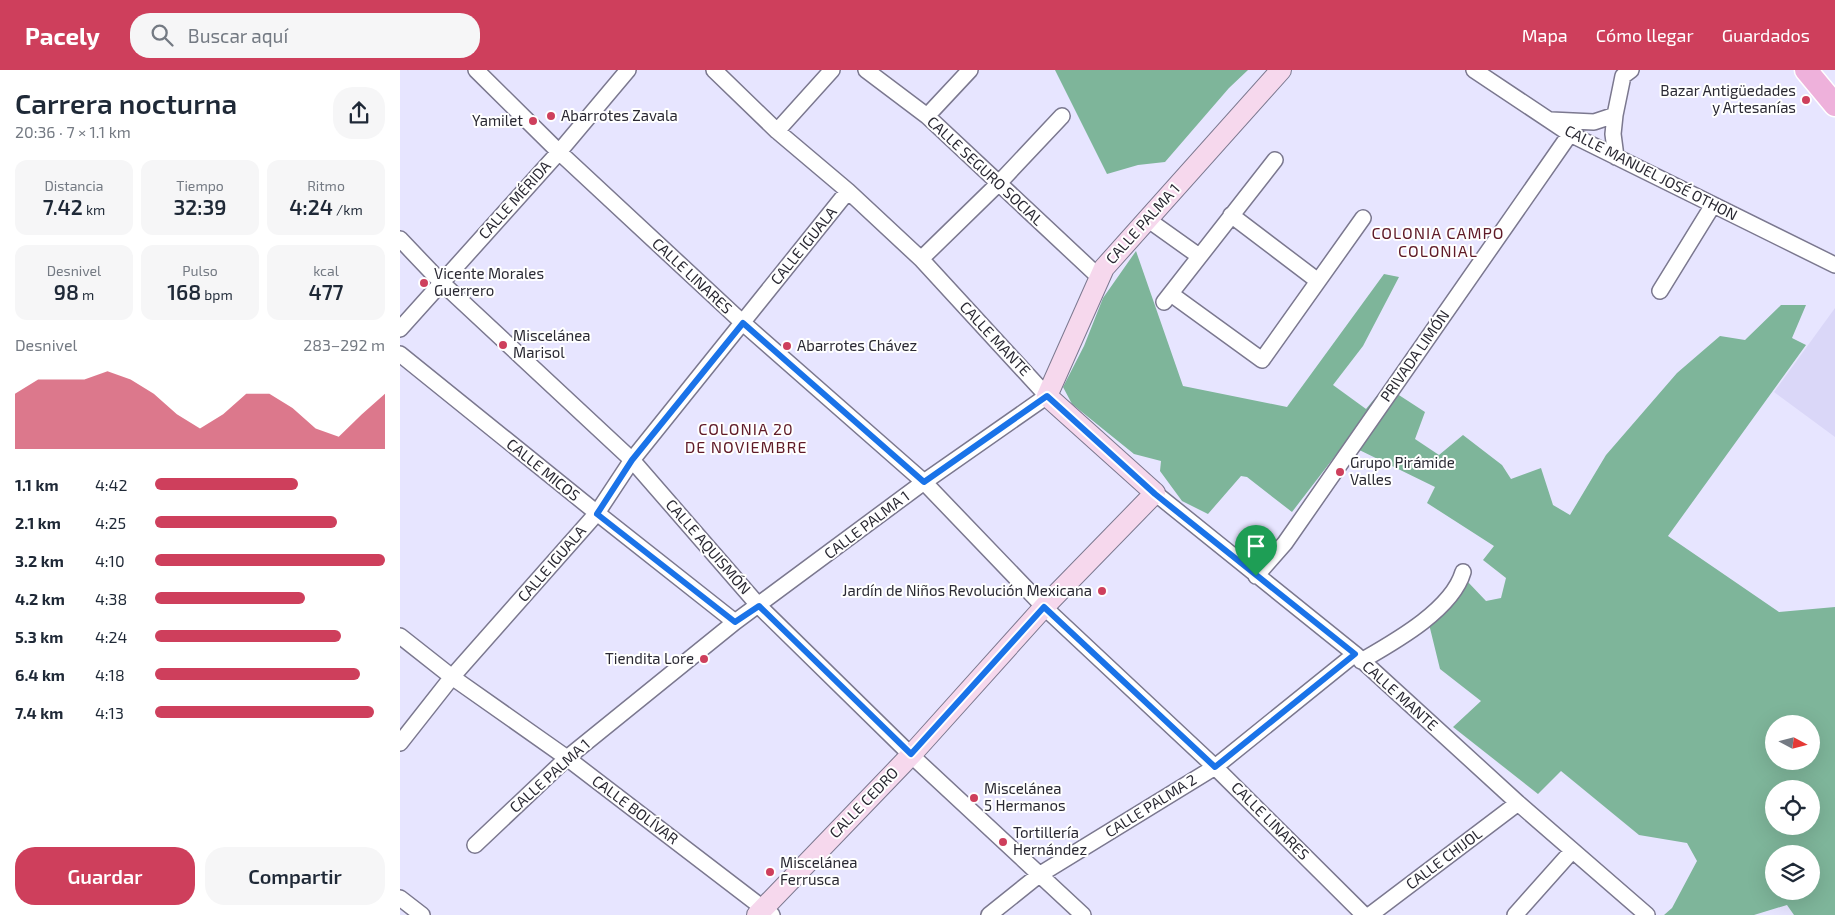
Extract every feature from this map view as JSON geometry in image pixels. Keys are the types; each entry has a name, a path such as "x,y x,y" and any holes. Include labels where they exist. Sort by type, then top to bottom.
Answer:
{"main road":[{"path":"1806,70 1835,105"}],"street":[{"name":"CALLE LINARES","path":"476,70 559,152 743,323 924,482 1044,607 1215,767 1364,915"},
{"name":"CALLE MÉRIDA","path":"400,329 559,152 628,70"},
{"name":"CALLE MANTE","path":"714,70 777,131 848,191 921,259 1047,396 1155,494 1358,658 1518,803 1647,915"},
{"path":"777,131 832,70"},
{"name":"CALLE SEGURO SOCIAL","path":"866,70 927,116 1099,278"},
{"path":"927,116 970,70"},
{"name":"CALLE PALMA 1","path":"475,845 567,758 735,622 924,482 1047,396 1104,268 1281,70"},
{"name":"CALLE MANUEL JOSÉ OTHON","path":"1474,70 1570,134 1835,265"},
{"path":"1616,157 1613,134 1614,115 1624,72"},
{"path":"1550,120 1594,122 1614,115"},
{"path":"921,259 999,184 1062,116"},
{"name":"PRIVADA LIMÓN","path":"1256,576 1285,543 1570,134"},
{"path":"1276,160 1167,298 1262,360 1363,218"},
{"name":"CALLE IGUALA","path":"400,743 452,678 597,514 632,460 848,191"},
{"path":"1660,291 1713,205"},
{"path":"1231,215 1318,281"},
{"path":"1147,219 1199,256"},
{"name":"CALLE AQUISMÓN","path":"400,239 441,282 632,460 759,606 911,754 1084,915"},
{"name":"CALLE MICOS","path":"400,354 597,514 735,622"},
{"name":"CALLE CEDRO","path":"764,913 1044,607 1155,494"},
{"name":"CALLE PALMA 2","path":"989,915 1039,875 1215,767 1358,658 1399,639 1427,618 1459,584 1463,572"},
{"name":"CALLE BOLÍVAR","path":"400,636 452,678 567,758 764,913"},
{"name":"CALLE CHIJOL","path":"1370,915 1518,803"},
{"path":"1515,915 1572,851"},
{"path":"400,898 422,915"}],"shaded area":[{"path":"1835,308 1835,437 1774,392"}],"green space":[{"path":"1055,70 1248,70 1229,88 1165,162 1138,165 1107,174"},
{"path":"1136,251 1183,386 1287,407 1384,274 1399,277 1363,346 1333,385 1366,409 1385,386 1425,412 1415,439 1439,455 1463,435 1502,465 1511,479 1541,468 1553,505 1570,515 1606,455 1677,373 1720,336 1745,340 1781,305 1806,305 1792,338 1806,345 1668,536 1779,612 1835,607 1835,915 1794,915 1787,905 1754,915 1664,915 1672,908 1697,861 1687,843 1639,835 1561,771 1538,794 1453,727 1481,701 1440,669 1428,620 1467,581 1486,601 1501,598 1506,578 1483,560 1494,546 1427,503 1435,487 1345,443 1292,512 1247,477 1241,476 1208,514 1182,501 1160,471 1161,461 1134,454 1072,404 1063,387 1084,346 1103,298"}],"place":[{"name":"Bazar Antigüedades y Artesanías","path":"1806,100"},
{"name":"Abarrotes Zavala","path":"551,116"},
{"name":"Yamilet","path":"533,121"},
{"name":"Vicente Morales Guerrero","path":"424,283"},
{"name":"Miscelánea Marisol","path":"503,345"},
{"name":"Abarrotes Chávez","path":"787,346"},
{"name":"Grupo Pirámide Valles","path":"1340,472"},
{"name":"Jardín de Niños Revolución Mexicana","path":"1102,591"},
{"name":"Tiendita Lore","path":"704,659"},
{"name":"Miscelánea 5 Hermanos","path":"974,798"},
{"name":"Tortillería Hernández","path":"1003,842"},
{"name":"Miscelánea Ferrusca","path":"770,872"}],"district":[{"name":"COLONIA CAMPO COLONIAL","path":"1438,242"},
{"name":"COLONIA 20 DE NOVIEMBRE","path":"746,438"}],"route":[{"path":"743,323 924,482 1047,396 1155,494 1256,576 1355,654 1215,767 1044,607 911,754 759,606 735,622 597,514 632,460 743,323"}]}
